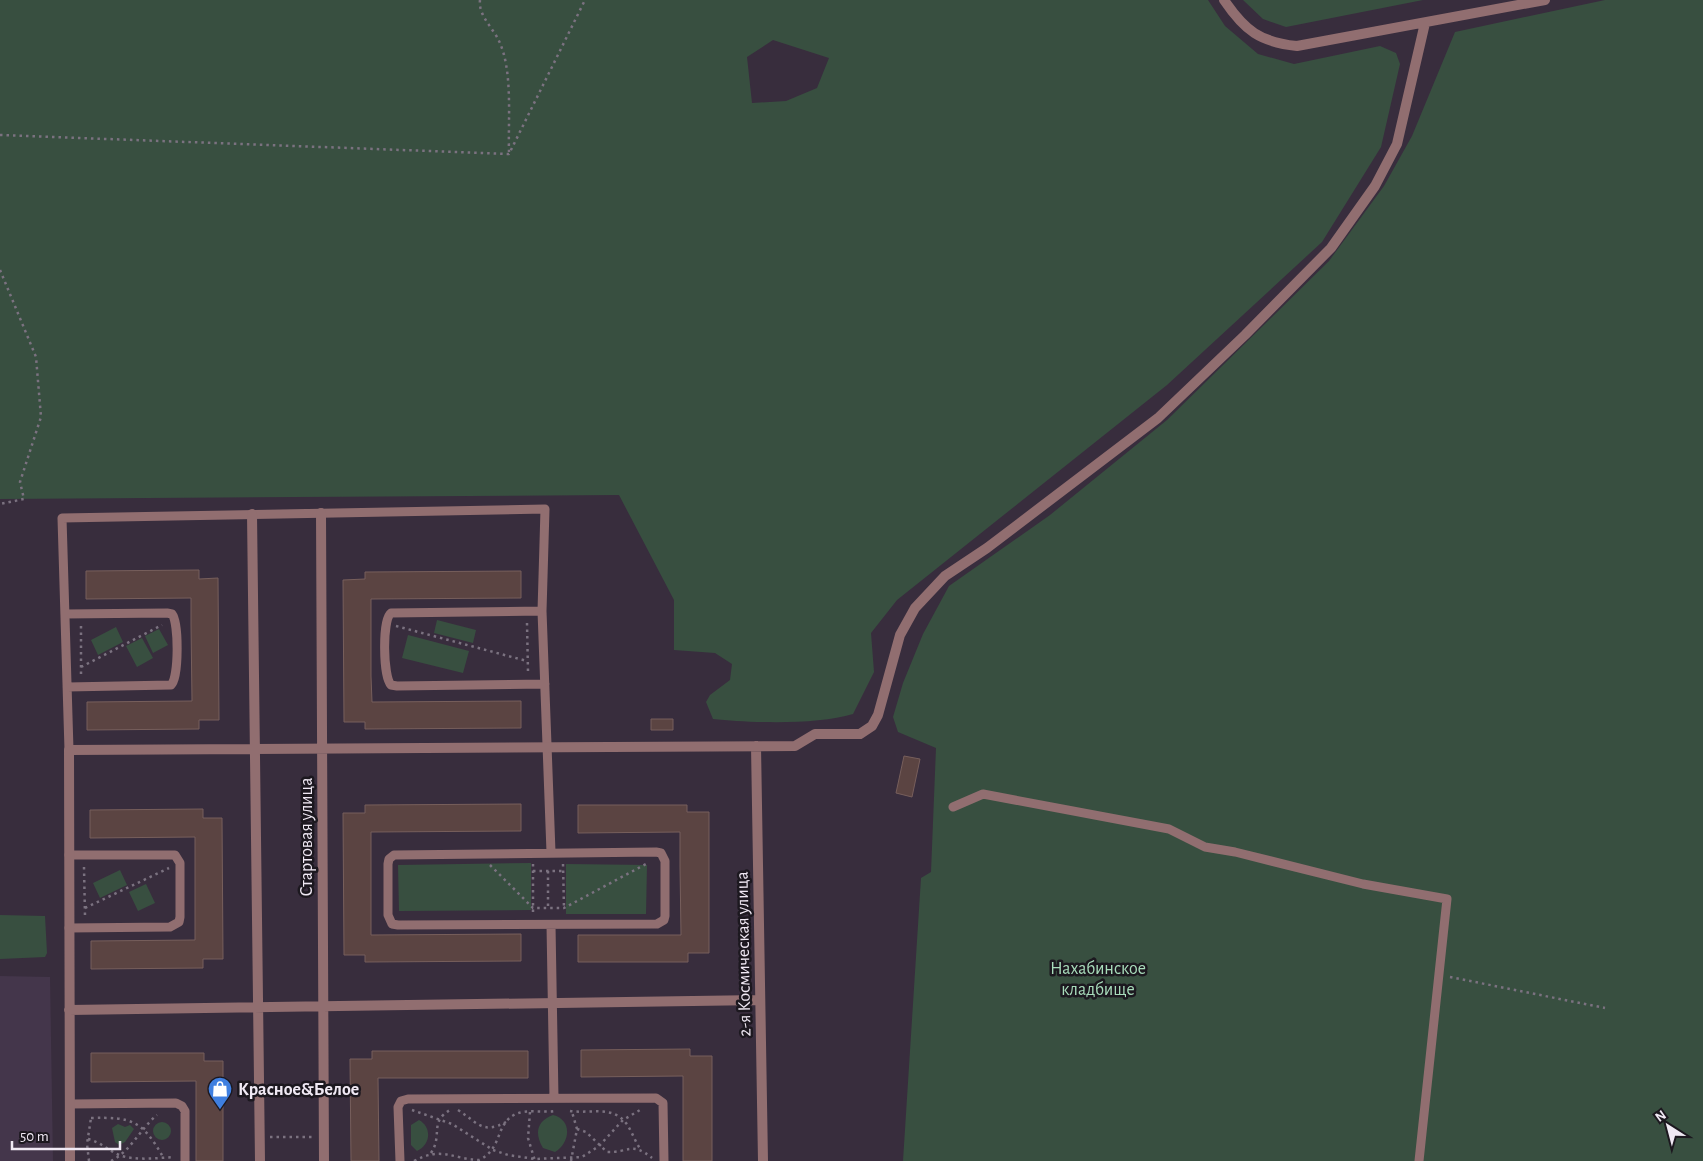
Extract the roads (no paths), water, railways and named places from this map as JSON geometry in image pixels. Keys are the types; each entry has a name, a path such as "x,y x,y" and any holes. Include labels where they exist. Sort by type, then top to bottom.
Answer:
{"street":[{"path":"1224,0 1252,33 1274,44 1297,46 1545,0"},
{"path":"70,1161 69,750 795,746 815,734 860,734 867,731 878,715 900,635 915,608 945,576 987,548 1158,418 1245,335 1331,248 1376,186 1397,144 1425,22"},
{"name":"Стартовая улица","path":"321,513 324,1161"},
{"path":"252,514 260,1161"},
{"name":"2-я Космическая улица","path":"756,746 763,1161"},
{"path":"70,1010 760,1000"}],"lane":[{"path":"69,750 62,518 545,509 542,611 551,852"},
{"path":"542,611 397,612 387,616 386,675 391,685 545,684"},
{"path":"65,614 167,613 175,618 176,681 171,685 67,687"},
{"path":"953,806 983,794 1159,827 1169,829 1205,847 1235,852 1363,884 1447,899 1419,1161"},
{"path":"551,852 656,852 663,855 665,861 665,916 660,923 564,925 398,925 389,921 388,864 389,859 394,855 551,852"},
{"path":"69,855 170,854 175,855 180,863 180,917 179,922 175,926 69,928"},
{"path":"551,925 554,1098"},
{"path":"400,1161 398,1107 401,1101 408,1099 535,1098 660,1100 663,1103 664,1161"},
{"path":"70,1104 176,1103 182,1106 185,1111 185,1159"}],"place":[{"name":"Красное&Белое","path":"220,1110"}],"park label":[{"name":"Нахабинское кладбище","path":"1098,978"}]}
